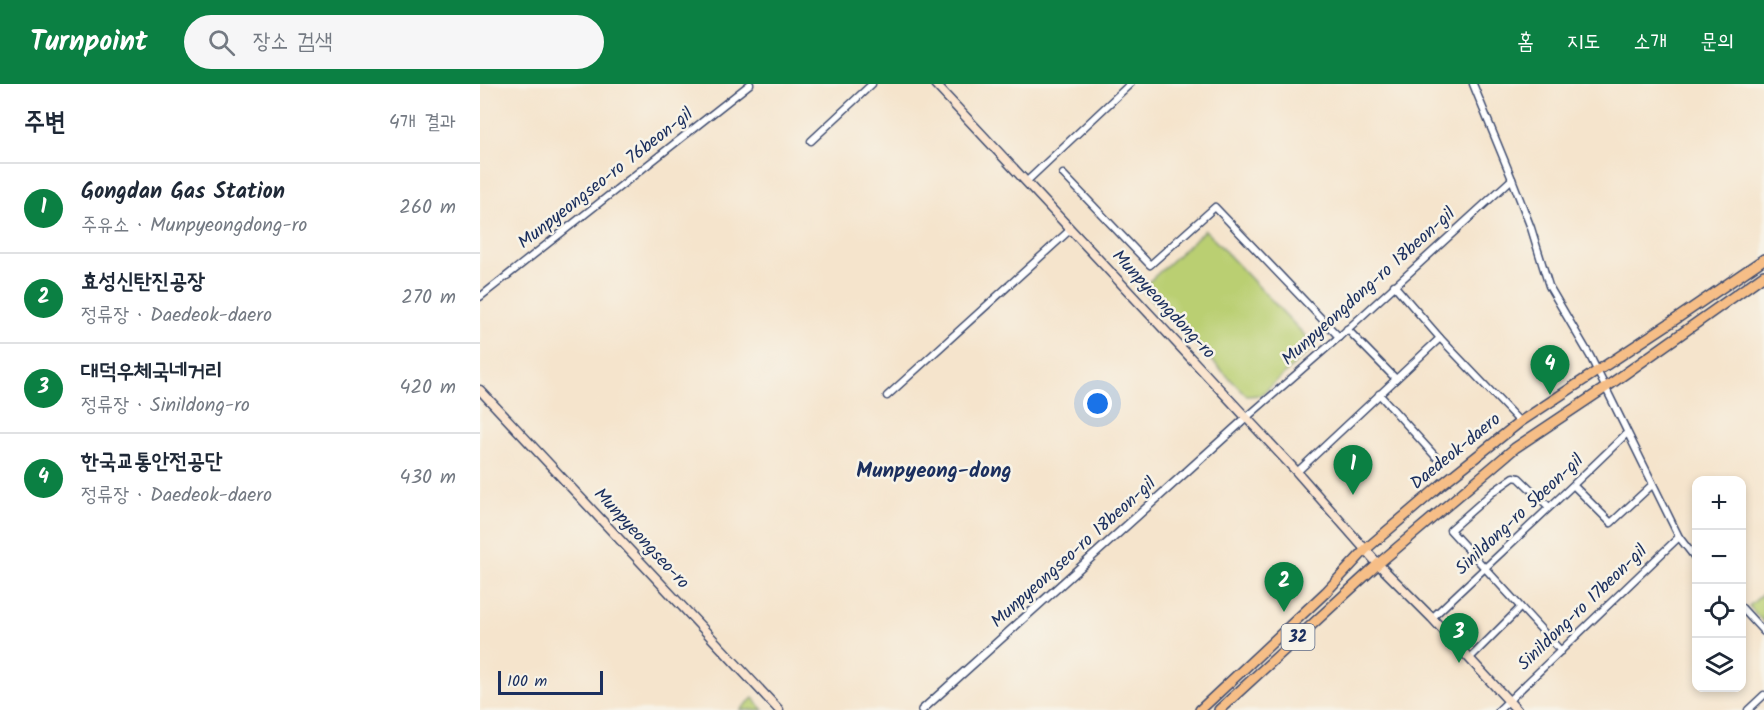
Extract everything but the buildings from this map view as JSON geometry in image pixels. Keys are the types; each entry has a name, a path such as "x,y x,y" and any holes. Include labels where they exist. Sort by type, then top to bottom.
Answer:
{"main road":[{"name":"Munpyeongdong-ro","path":"935,84 1297,472 1378,564 1432,618 1517,710"},
{"name":"Daedeok-daero","path":"1200,710 1326,592 1366,549 1442,484 1520,422 1764,259"},
{"name":"Daedeok-daero","path":"1219,710 1378,564 1515,448 1605,388 1764,275"},
{"name":"Munpyeongseo-ro","path":"480,390 779,710"}],"street":[{"name":"Munpyeongseo-ro 76beon-gil","path":"480,297 750,84"},
{"path":"811,141 872,84"},
{"path":"1026,182 1130,84"},
{"path":"1473,84 1531,228 1549,286 1590,356 1652,485 1679,537 1692,555"},
{"path":"1063,174 1150,265 1215,207 1339,337"},
{"name":"Munpyeongdong-ro 18beon-gil","path":"1246,418 1339,337 1512,178"},
{"path":"887,396 1070,230"},
{"path":"1394,285 1440,338 1520,422"},
{"path":"1347,329 1396,379"},
{"path":"1297,472 1440,338"},
{"path":"1380,394 1436,457"},
{"name":"Munpyeongseo-ro 18beon-gil","path":"922,710 1246,418"},
{"name":"Sinildong-ro 5beon-gil","path":"1432,618 1574,486 1627,433"},
{"path":"1549,507 1519,478 1514,477 1492,492 1450,530 1561,651"},
{"path":"1574,486 1611,523 1652,485"},
{"name":"Sinildong-ro 17beon-gil","path":"1499,710 1679,537"},
{"path":"1470,658 1520,608"},
{"path":"1746,612 1764,632"},
{"path":"1748,710 1764,695"}],"green space":[{"path":"1205,230 1315,346 1261,395 1247,396 1141,289"},
{"path":"1764,593 1764,623 1749,606"},
{"path":"753,698 764,710 740,710"}],"place":[{"name":"한국교통안전공단","path":"1550,395"},
{"name":"Gongdan Gas Station","path":"1353,495"},
{"name":"효성신탄진공장","path":"1284,612"},
{"name":"대덕우체국네거리","path":"1459,663"}],"district":[{"name":"Munpyeong-dong","path":"934,471"}]}
